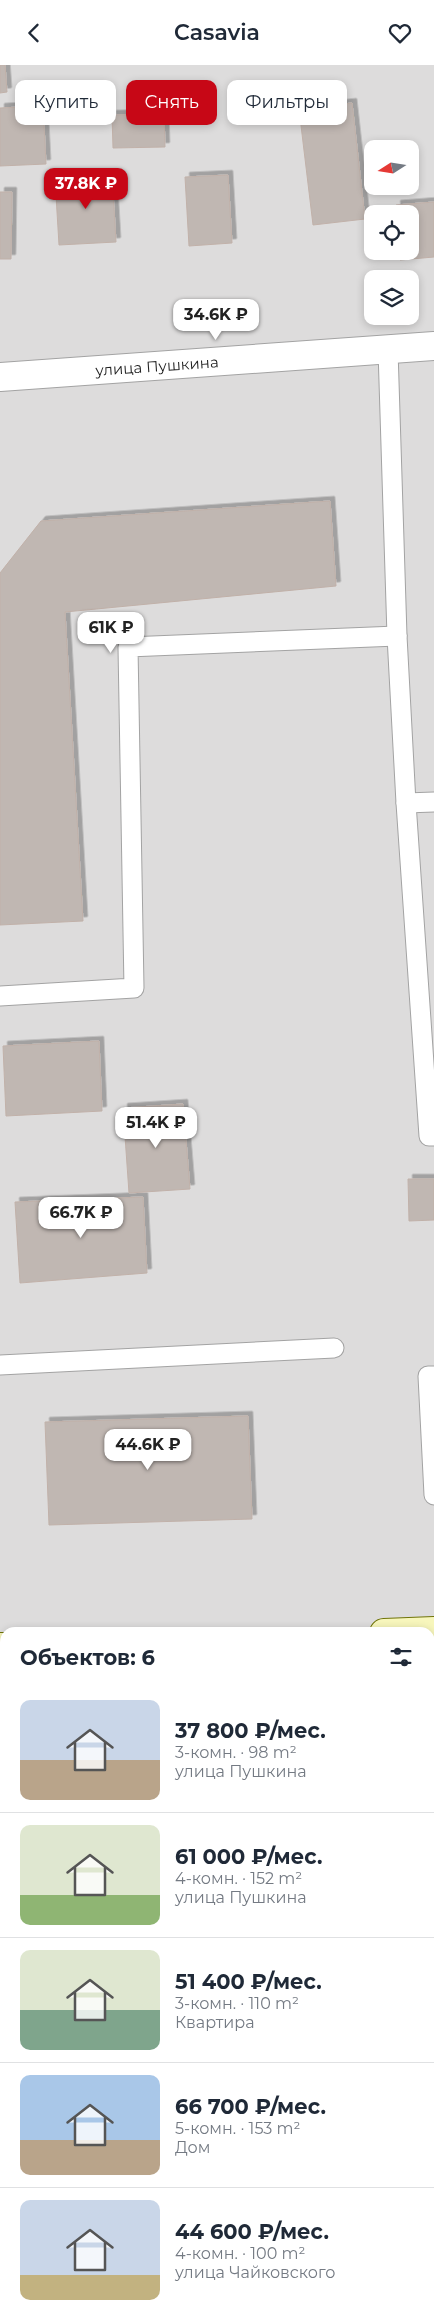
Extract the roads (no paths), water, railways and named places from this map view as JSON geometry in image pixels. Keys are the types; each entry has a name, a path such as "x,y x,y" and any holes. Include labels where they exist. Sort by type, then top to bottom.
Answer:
{"street":[{"name":"улица Пушкина","path":"0,377 434,346"}],"lane":[{"path":"388,349 397,636 406,803 429,1136 434,1136"},
{"path":"0,996 134,988 128,647 397,636"},
{"path":"406,803 434,802"},
{"path":"0,1365 334,1348"},
{"path":"434,1375 428,1376 434,1495"}]}
